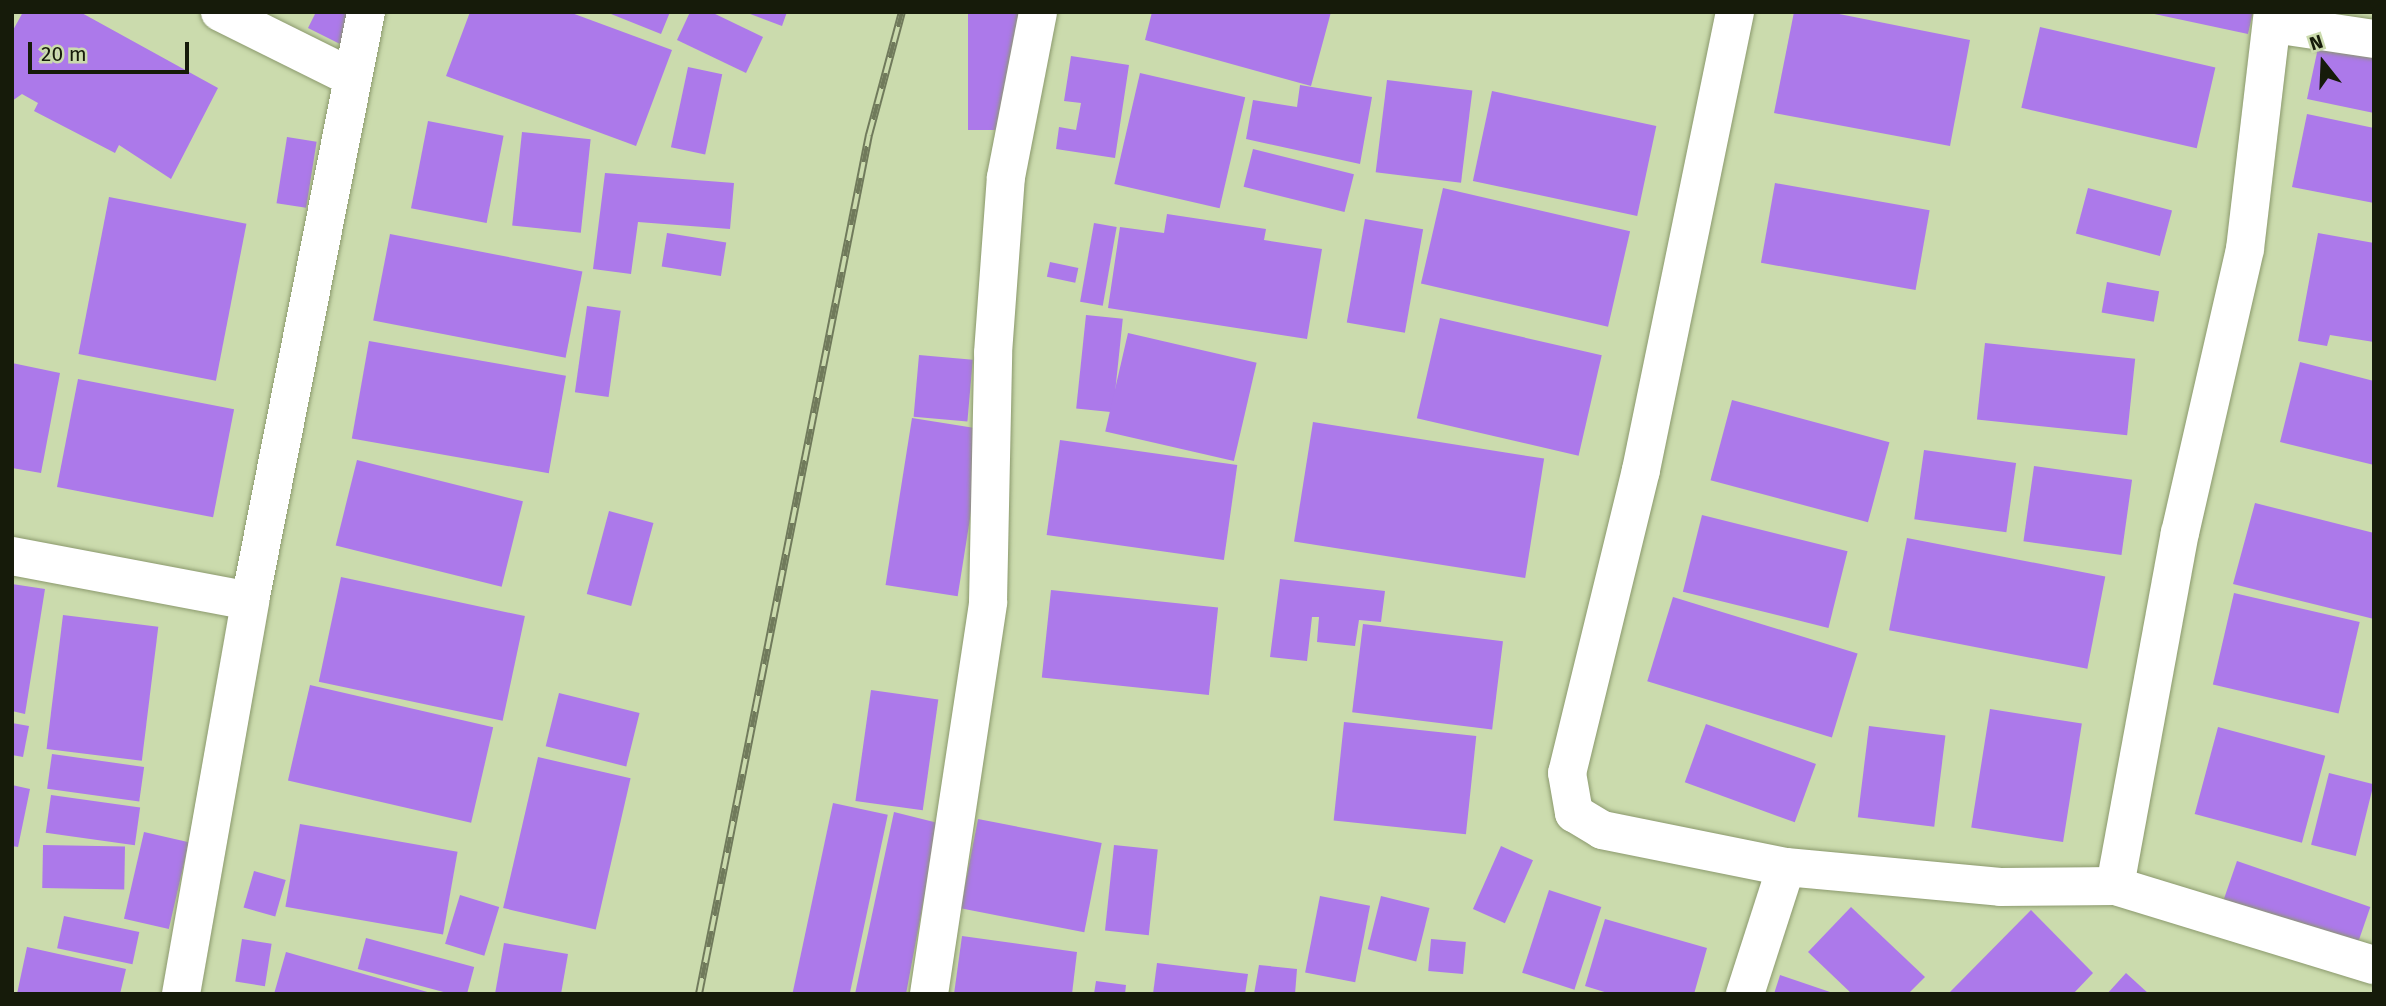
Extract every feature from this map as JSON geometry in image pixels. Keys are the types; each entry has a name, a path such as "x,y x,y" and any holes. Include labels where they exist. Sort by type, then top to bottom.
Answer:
{"street":[{"path":"220,12 349,76"},
{"path":"181,994 250,601 349,76 366,12"},
{"path":"929,994 988,602 993,354 1006,177 1038,12"},
{"path":"1735,12 1641,470 1567,773 1574,813 1602,830 1786,867 2000,887 2115,886 2374,965"},
{"path":"2115,886 2180,533 2245,249 2274,18 2374,38"},
{"path":"12,556 250,601"},
{"path":"1745,994 1786,867"}],"building":[{"path":"23,12 80,12 218,88 171,179 119,145 115,153 34,111 38,103 22,94 12,101 12,32"},
{"path":"316,12 357,12 340,44 308,28"},
{"path":"470,12 569,12 672,50 636,146 446,76"},
{"path":"606,12 670,12 661,34"},
{"path":"690,12 711,12 763,37 746,73 677,40"},
{"path":"745,12 787,12 782,26"},
{"path":"968,12 1019,12 1019,130 968,130"},
{"path":"1152,12 1331,12 1311,86 1145,40"},
{"path":"1794,12 1829,12 1970,40 1950,146 1774,113"},
{"path":"2145,12 2253,12 2248,34"},
{"path":"2040,27 2215,67 2197,148 2021,108"},
{"path":"2321,34 2374,45 2374,113 2307,99"},
{"path":"1071,56 1129,65 1115,158 1056,149 1059,127 1076,130 1081,103 1064,101"},
{"path":"688,67 722,74 705,154 671,147"},
{"path":"1140,73 1245,97 1220,208 1114,184"},
{"path":"1387,80 1472,90 1461,183 1376,172"},
{"path":"1300,85 1372,97 1360,164 1246,139 1253,100 1297,107"},
{"path":"1492,91 1656,126 1637,216 1473,181"},
{"path":"2307,114 2374,128 2374,203 2292,187"},
{"path":"428,121 504,136 487,223 411,208"},
{"path":"522,132 591,139 581,233 512,225"},
{"path":"287,137 317,142 306,208 277,203"},
{"path":"1253,149 1354,174 1344,212 1244,187"},
{"path":"605,173 734,183 730,229 638,222 631,274 593,269"},
{"path":"1775,183 1930,210 1916,290 1761,263"},
{"path":"1443,188 1630,231 1608,327 1421,283"},
{"path":"2088,188 2172,211 2160,256 2076,233"},
{"path":"109,197 246,224 216,381 78,354"},
{"path":"1167,214 1266,229 1264,240 1322,249 1307,339 1108,308 1120,227 1164,233"},
{"path":"1365,219 1423,229 1405,333 1347,322"},
{"path":"1094,223 1117,227 1103,306 1080,302"},
{"path":"667,233 726,242 721,276 662,267"},
{"path":"2318,233 2374,243 2374,342 2330,335 2327,346 2298,341"},
{"path":"390,234 582,271 566,358 373,320"},
{"path":"1050,262 1078,268 1075,283 1047,277"},
{"path":"2107,282 2159,291 2154,322 2102,313"},
{"path":"587,306 621,311 609,397 575,392"},
{"path":"1086,315 1123,319 1113,412 1076,408"},
{"path":"1440,318 1602,355 1579,456 1417,418"},
{"path":"1128,333 1257,363 1234,461 1105,431"},
{"path":"369,341 566,376 549,473 352,438"},
{"path":"1985,343 2135,359 2127,435 1977,420"},
{"path":"919,355 973,360 967,421 914,417"},
{"path":"2300,362 2374,381 2374,465 2280,442"},
{"path":"12,363 60,373 41,473 12,468"},
{"path":"78,379 234,409 213,517 57,487"},
{"path":"1732,400 1889,442 1868,522 1711,480"},
{"path":"912,418 984,429 958,596 886,585"},
{"path":"1313,422 1544,459 1525,578 1294,542"},
{"path":"1060,440 1237,465 1224,560 1047,535"},
{"path":"1924,450 2016,463 2006,532 1914,519"},
{"path":"357,460 523,501 502,587 336,545"},
{"path":"2034,466 2132,480 2121,555 2023,541"},
{"path":"2255,503 2374,533 2374,619 2233,584"},
{"path":"609,511 653,523 631,606 587,594"},
{"path":"1702,515 1848,551 1828,628 1683,592"},
{"path":"1907,538 2105,577 2087,669 1889,630"},
{"path":"341,577 525,616 503,721 319,682"},
{"path":"1280,579 1385,591 1381,622 1359,620 1355,646 1317,642 1319,617 1312,617 1307,661 1270,657"},
{"path":"12,584 45,589 25,714 12,711"},
{"path":"1051,590 1218,608 1209,695 1042,678"},
{"path":"2234,593 2360,622 2339,714 2213,685"},
{"path":"1673,597 1858,653 1832,738 1647,681"},
{"path":"63,615 158,627 142,761 47,749"},
{"path":"1363,624 1503,641 1492,730 1352,712"},
{"path":"310,685 493,727 471,823 288,780"},
{"path":"871,690 938,699 923,810 855,801"},
{"path":"559,693 640,713 626,766 546,746"},
{"path":"1990,709 2082,724 2063,842 1971,828"},
{"path":"1344,722 1476,736 1466,834 1334,820"},
{"path":"12,723 29,726 23,757 12,755"},
{"path":"1706,724 1816,764 1795,822 1685,782"},
{"path":"1869,726 1945,735 1934,827 1858,817"},
{"path":"2218,727 2325,756 2302,843 2195,814"},
{"path":"52,754 144,767 139,802 47,789"},
{"path":"538,757 631,778 596,929 503,908"},
{"path":"2329,773 2374,784 2356,856 2311,845"},
{"path":"12,785 30,789 18,847 12,846"},
{"path":"51,795 140,808 135,845 46,833"},
{"path":"833,803 888,815 850,994 792,994"},
{"path":"894,812 938,823 906,994 855,994"},
{"path":"978,819 1102,843 1084,932 961,908"},
{"path":"300,824 458,852 443,935 285,907"},
{"path":"144,832 189,842 169,929 124,919"},
{"path":"43,845 125,846 124,889 42,888"},
{"path":"1114,845 1158,850 1149,935 1105,931"},
{"path":"1501,846 1533,860 1505,923 1473,909"},
{"path":"2237,861 2370,907 2355,951 2222,905"},
{"path":"254,871 286,880 275,917 244,908"},
{"path":"1549,890 1601,907 1574,990 1522,973"},
{"path":"460,895 499,907 484,956 445,944"},
{"path":"1320,896 1370,906 1355,982 1305,973"},
{"path":"1381,896 1430,908 1416,961 1368,949"},
{"path":"1851,907 1925,977 1908,994 1852,994 1808,952"},
{"path":"2031,910 2093,973 2073,994 1948,994"},
{"path":"64,916 139,932 132,964 57,948"},
{"path":"1605,919 1707,948 1694,994 1611,994 1585,986"},
{"path":"962,936 1077,952 1072,994 954,994"},
{"path":"366,938 474,967 467,994 451,994 358,969"},
{"path":"242,939 272,944 265,986 235,981"},
{"path":"1431,939 1466,942 1463,974 1428,971"},
{"path":"504,943 568,954 561,994 495,994"},
{"path":"27,947 126,969 120,994 17,994"},
{"path":"286,952 431,993 431,994 274,994"},
{"path":"1157,963 1248,974 1245,994 1153,994"},
{"path":"1259,965 1297,969 1295,994 1254,994"},
{"path":"2126,973 2149,994 2107,994"},
{"path":"1780,975 1833,993 1833,994 1774,994"},
{"path":"1096,981 1126,985 1125,994 1094,994"}],"railway":[{"path":"699,994 869,135 902,12"}]}
